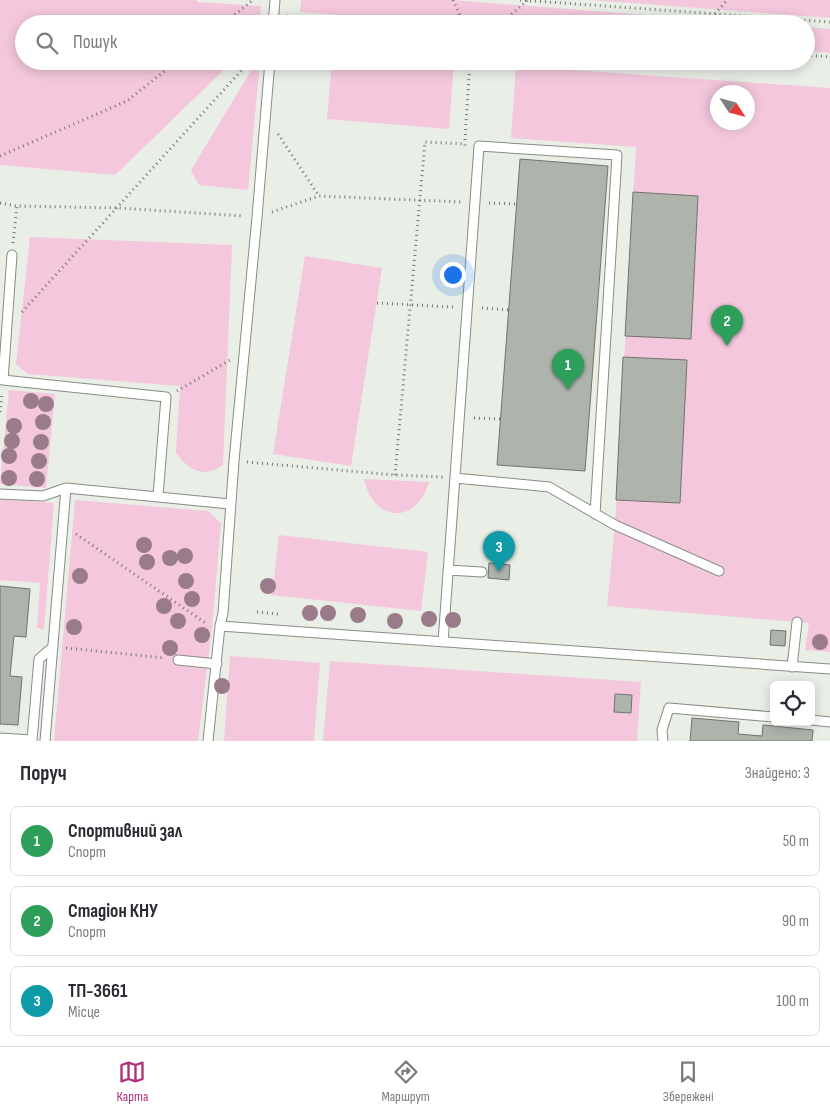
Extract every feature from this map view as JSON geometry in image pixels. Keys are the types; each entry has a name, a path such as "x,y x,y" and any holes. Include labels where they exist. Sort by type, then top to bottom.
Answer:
{"lane":[{"path":"274,15 276,0"},
{"path":"208,741 223,613 230,504 269,70"},
{"path":"443,642 479,146 617,155 595,514"},
{"path":"12,255 3,380 166,396 158,496"},
{"path":"455,478 549,487 615,525 719,572"},
{"path":"0,494 43,496 66,488 230,504"},
{"path":"46,741 66,488"},
{"path":"448,570 482,572"},
{"path":"792,667 797,622"},
{"path":"220,626 830,670"},
{"path":"0,738 32,740 39,659 53,647"},
{"path":"178,660 217,664"},
{"path":"664,741 662,730 669,708 770,717"},
{"path":"815,720 830,722"}],"path":[{"path":"234,15 253,0"},
{"path":"453,0 460,15"},
{"path":"520,0 729,15"},
{"path":"510,15 528,0"},
{"path":"715,14 727,0"},
{"path":"815,21 830,22"},
{"path":"815,56 830,57"},
{"path":"0,156 127,101 166,70"},
{"path":"7,328 242,70"},
{"path":"465,144 469,70"},
{"path":"265,114 319,196"},
{"path":"395,475 425,142 479,146"},
{"path":"0,203 18,206 118,208 257,217 319,196 516,204"},
{"path":"12,255 18,206"},
{"path":"377,303 509,310"},
{"path":"166,396 244,352"},
{"path":"459,418 500,419"},
{"path":"234,461 395,475 455,478"},
{"path":"63,525 212,628 223,613"},
{"path":"53,647 178,660"}],"shaded area":[{"path":"0,0 197,0 197,2 261,6 260,15 15,15 15,70 224,70 115,175 0,165"},
{"path":"301,0 453,0 645,15 338,15 300,12"},
{"path":"592,0 830,0 830,18 815,17 815,15 790,15"},
{"path":"815,28 830,29 830,53 815,52"},
{"path":"252,70 259,70 248,190 199,185 191,170"},
{"path":"331,70 453,70 449,129 327,119"},
{"path":"516,70 573,70 830,88 830,652 805,650 809,623 607,606 615,525 636,147 511,138"},
{"path":"30,237 232,245 223,465 209,471 197,471 186,464 176,453 180,386 28,374 16,364"},
{"path":"305,256 382,268 351,466 273,454"},
{"path":"9,390 55,394 46,488 0,484"},
{"path":"364,479 429,482 423,496 415,506 405,512 395,513 385,510 376,504 369,493"},
{"path":"0,499 54,503 44,629 37,628 40,583 0,580"},
{"path":"75,500 208,511 221,523 212,628 198,741 54,741"},
{"path":"279,535 428,552 421,611 272,595"},
{"path":"230,656 320,663 314,741 224,741"},
{"path":"330,661 641,682 637,741 323,741"}],"building":[{"path":"520,159 608,166 585,471 497,465"},
{"path":"633,192 698,196 691,339 625,336"},
{"path":"623,357 687,360 680,503 616,500"},
{"path":"489,563 510,565 509,580 488,578"},
{"path":"0,586 30,589 26,637 14,636 10,676 22,677 18,725 0,724"},
{"path":"771,630 786,631 785,646 770,645"},
{"path":"615,694 632,695 631,713 614,712"},
{"path":"692,718 739,722 738,734 762,736 763,725 813,730 812,741 690,741"}],"place":[{"name":"Стадіон КНУ","path":"727,346"},
{"name":"Спортивний зал","path":"568,390"},
{"name":"ТП-3661","path":"499,572"}]}
